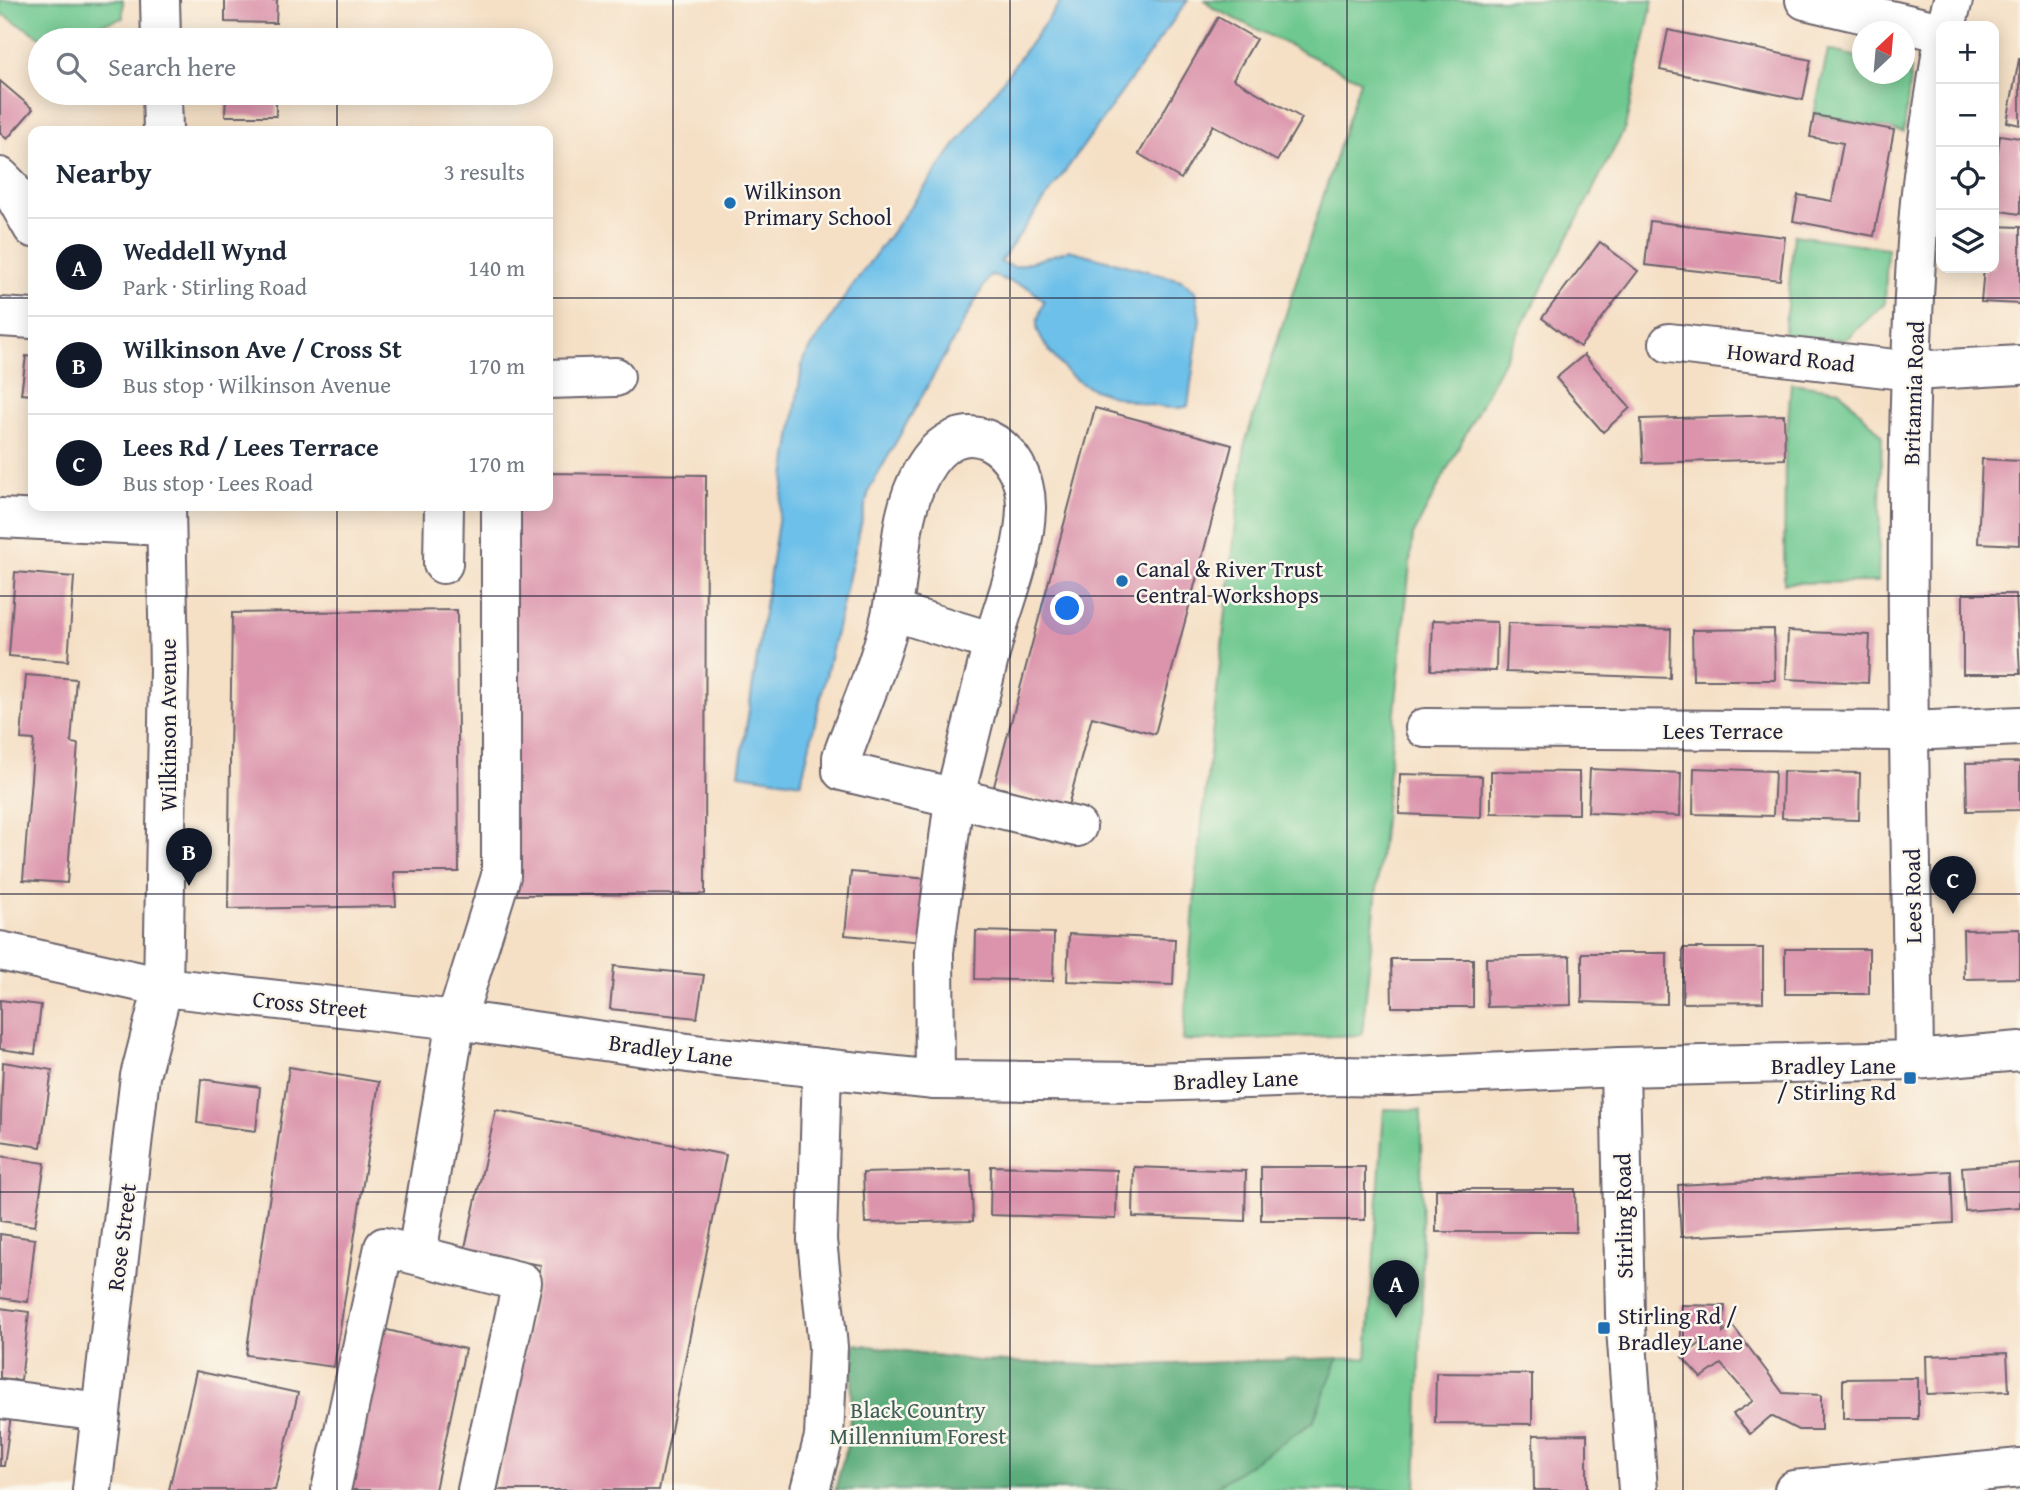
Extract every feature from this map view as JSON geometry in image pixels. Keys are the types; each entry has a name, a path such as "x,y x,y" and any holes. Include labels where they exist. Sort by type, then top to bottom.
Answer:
{"street":[{"path":"160,0 161,28"},
{"path":"1805,0 1936,31"},
{"path":"1947,21 1952,0"},
{"name":"Britannia Road","path":"1910,732 1908,562 1912,371 1920,211 1937,84"},
{"path":"162,105 163,126"},
{"path":"0,177 9,186 28,219"},
{"path":"0,317 28,319"},
{"name":"Howard Road","path":"1669,343 1912,371 2020,365"},
{"path":"553,379 615,377"},
{"path":"935,1080 934,952 954,800 1024,529 1026,505 1022,483 1011,463 985,438 968,433 952,439 923,470 905,513 892,611 842,757 842,771 954,800 1077,827"},
{"path":"443,565 444,511"},
{"path":"416,1254 456,1020 501,876 500,511"},
{"path":"0,518 165,516"},
{"name":"Wilkinson Avenue","path":"163,987 169,670 165,516"},
{"path":"892,611 993,642"},
{"name":"Lees Terrace","path":"1425,728 1910,732 2020,726"},
{"name":"Lees Road","path":"1910,732 1914,1060"},
{"name":"Cross Street","path":"0,951 163,987 456,1020"},
{"name":"Rose Street","path":"92,1490 140,1076 163,987"},
{"name":"Bradley Lane","path":"456,1020 709,1056 935,1080 1149,1082 1390,1077 1620,1067 1914,1060 2020,1051"},
{"name":"Stirling Road","path":"1620,1067 1625,1315 1638,1490"},
{"path":"810,1490 824,1437 828,1347 817,1240 822,1068"},
{"path":"331,1490 384,1247 522,1282 477,1490"},
{"path":"0,1399 101,1412"},
{"path":"1794,1490 2020,1468"}],"green space":[{"path":"0,0 123,0 123,18 88,28 28,29 0,13"},
{"path":"1205,0 1653,0 1625,128 1413,535 1362,1035 1183,1041 1198,858 1245,443 1360,80 1213,8"},
{"path":"1828,50 1852,56 1852,84 1909,84 1904,132 1814,115"},
{"path":"1794,235 1887,248 1885,303 1845,340 1784,335"},
{"path":"1791,383 1839,390 1882,435 1878,582 1784,583 1785,459"},
{"name":"Black Country Millennium Forest","path":"1384,1109 1421,1110 1422,1297 1416,1490 835,1490 849,1437 854,1344 978,1361 1119,1366 1367,1358"},
{"name":"Black Country Millennium Forest","path":"854,1344 978,1361 1119,1366 1338,1358 1313,1422 1211,1490 835,1490 849,1437"}],"water":[{"path":"1062,0 1188,0 1000,262 1015,267 1069,250 1181,280 1195,291 1200,319 1188,406 1178,408 1134,402 1079,382 1054,357 1039,333 1037,321 1044,301 1029,288 990,275 869,490 801,783 739,774 803,360 850,289"}],"building":[{"path":"225,0 277,0 276,23 225,22"},
{"path":"1218,17 1256,39 1233,79 1302,118 1277,161 1213,125 1181,179 1139,154"},
{"path":"1668,30 1811,60 1803,100 1660,70"},
{"path":"2020,59 2020,125 2007,122"},
{"path":"0,81 33,109 7,139 0,133"},
{"path":"225,105 276,105 276,116 225,116"},
{"path":"1814,115 1894,130 1874,236 1793,221 1798,195 1832,201 1843,143 1810,137"},
{"path":"2000,135 2020,138 2020,214 1999,211"},
{"path":"1650,221 1785,237 1780,280 1645,265"},
{"path":"1999,226 2020,227 2020,304 1981,302 1984,273 1999,273"},
{"path":"1600,242 1638,271 1580,347 1542,318"},
{"path":"1584,355 1630,408 1603,432 1556,378"},
{"path":"26,356 28,356 28,395 21,394"},
{"name":"Canal & River Trust Central Workshops","path":"1095,408 1232,445 1155,734 1092,717 1068,806 994,786"},
{"path":"1784,415 1785,459 1643,463 1641,419"},
{"path":"1982,459 2020,461 2020,545 1978,543"},
{"path":"553,473 706,475 705,894 507,895 504,511 553,511"},
{"path":"15,572 74,577 68,661 9,656"},
{"path":"1963,594 2016,594 2020,674 1963,674"},
{"path":"457,610 459,872 394,872 396,906 228,909 232,613"},
{"path":"1433,620 1497,622 1496,671 1431,670"},
{"path":"1508,623 1671,629 1670,678 1506,672"},
{"path":"1774,629 1775,680 1693,680 1692,630"},
{"path":"1788,631 1870,635 1868,683 1786,679"},
{"path":"26,675 76,679 71,743 78,744 67,883 23,880 34,740 21,739"},
{"path":"2020,762 2020,810 1967,811 1966,763"},
{"path":"1694,768 1775,771 1773,816 1693,814"},
{"path":"1590,769 1681,773 1680,816 1588,812"},
{"path":"1491,771 1579,772 1579,814 1491,813"},
{"path":"1783,771 1860,773 1859,820 1782,818"},
{"path":"1400,774 1482,776 1481,817 1399,814"},
{"path":"851,872 928,879 923,942 845,935"},
{"path":"2020,929 2020,978 1964,979 1963,930"},
{"path":"976,931 1054,933 1053,981 975,979"},
{"path":"1069,934 1175,939 1173,985 1067,981"},
{"path":"1683,948 1763,948 1763,1002 1683,1003"},
{"path":"1785,949 1869,949 1869,994 1785,994"},
{"path":"1582,953 1667,953 1667,1004 1582,1002"},
{"path":"1570,956 1571,1005 1487,1007 1486,958"},
{"path":"1391,959 1473,959 1473,1007 1392,1007"},
{"path":"614,966 704,975 697,1018 610,1009"},
{"path":"0,1000 41,1005 35,1054 0,1049"},
{"path":"3,1062 52,1070 41,1147 0,1141"},
{"path":"289,1067 379,1082 334,1367 246,1355"},
{"path":"201,1079 260,1087 256,1131 197,1123"},
{"path":"496,1110 726,1155 659,1490 497,1490 541,1265 464,1252"},
{"path":"0,1156 45,1163 35,1226 0,1221"},
{"path":"2020,1163 2020,1207 1965,1211 1962,1167"},
{"path":"991,1166 1117,1170 1116,1219 990,1215"},
{"path":"1134,1167 1246,1171 1245,1221 1133,1217"},
{"path":"1261,1167 1365,1167 1365,1220 1261,1220"},
{"path":"971,1170 973,1221 865,1223 863,1173"},
{"path":"1951,1171 1953,1223 1681,1237 1678,1185"},
{"path":"1436,1189 1575,1189 1576,1232 1436,1232"},
{"path":"0,1234 35,1239 28,1302 0,1298"},
{"path":"1681,1305 1725,1306 1723,1333 1732,1325 1783,1393 1821,1395 1821,1430 1798,1430 1771,1416 1750,1434 1733,1414 1753,1401 1721,1364 1701,1378 1682,1357 1705,1340 1681,1340"},
{"path":"0,1308 29,1312 21,1380 0,1378"},
{"path":"371,1326 465,1349 435,1490 337,1490"},
{"path":"2007,1353 2009,1391 1927,1394 1926,1356"},
{"path":"196,1371 298,1393 275,1490 169,1490"},
{"path":"1436,1373 1532,1374 1532,1424 1435,1423"},
{"path":"1918,1378 1918,1419 1843,1419 1843,1379"},
{"path":"0,1406 12,1408 4,1466 0,1466"},
{"path":"1587,1434 1587,1490 1534,1490 1533,1435"}],"place":[{"name":"Wilkinson Primary School","path":"730,203"},
{"name":"Canal & River Trust Central Workshops","path":"1122,581"},
{"name":"Wilkinson Ave / Cross St","path":"189,886"},
{"name":"Lees Rd / Lees Terrace","path":"1953,914"},
{"name":"Bradley Lane / Stirling Rd","path":"1910,1078"},
{"name":"Weddell Wynd","path":"1396,1318"},
{"name":"Stirling Rd / Bradley Lane","path":"1604,1328"}]}
